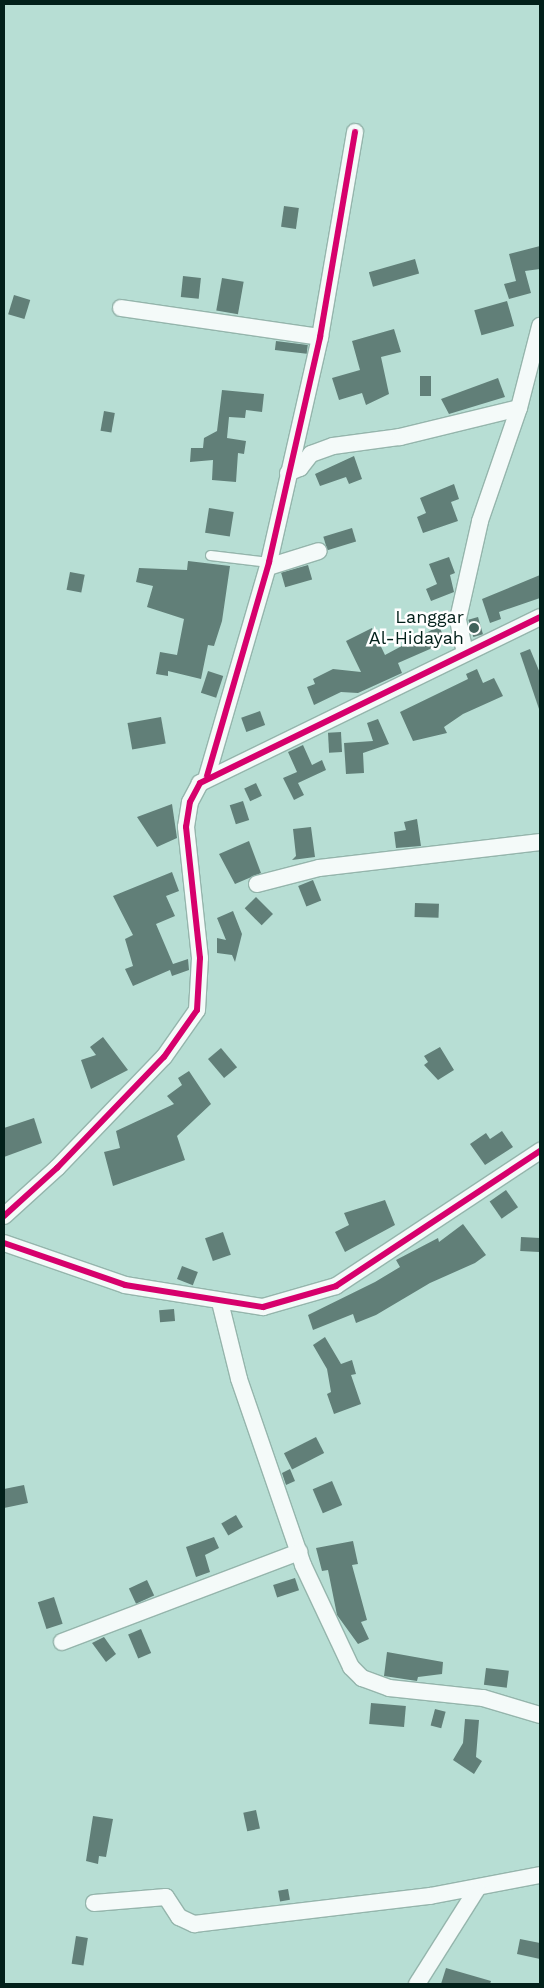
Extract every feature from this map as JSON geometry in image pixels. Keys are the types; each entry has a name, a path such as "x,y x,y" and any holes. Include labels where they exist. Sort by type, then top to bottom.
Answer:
{"street":[{"path":"4,1216 57,1168 164,1057 197,1010 200,958 186,826 192,796 207,776 268,565 320,337 355,132"},
{"path":"121,308 320,337"},
{"path":"465,653 458,619 480,521 519,408 540,326"},
{"path":"288,473 300,468 311,454 333,446 400,437 519,408"},
{"path":"268,565 319,551"},
{"path":"207,776 540,618"},
{"path":"257,884 318,868 540,842"},
{"path":"4,1243 125,1285 220,1302 263,1307 336,1286 540,1151"},
{"path":"220,1302 239,1379 299,1552 343,1653 362,1678 388,1688 483,1698 540,1715"},
{"path":"62,1642 299,1552"},
{"path":"94,1903 166,1897 179,1917 194,1924 477,1889 540,1875"},
{"path":"417,1984 477,1889"}],"lane":[{"path":"210,555 268,565"}],"building":[{"path":"284,206 299,208 296,229 281,227"},
{"path":"540,246 540,269 525,271 531,293 509,299 504,284 516,281 509,254"},
{"path":"415,259 419,273 373,287 369,272"},
{"path":"183,276 201,278 199,299 181,297"},
{"path":"222,278 244,282 238,314 216,310"},
{"path":"14,295 30,300 24,319 8,314"},
{"path":"507,301 514,326 481,335 474,310"},
{"path":"394,329 401,352 381,357 389,394 366,405 362,393 339,400 332,378 360,370 352,341"},
{"path":"276,341 308,345 307,354 275,350"},
{"path":"420,376 431,376 431,396 420,396"},
{"path":"498,378 505,397 449,414 441,399"},
{"path":"222,390 264,394 262,412 246,410 245,418 229,417 227,438 246,441 244,454 238,453 236,482 212,480 213,460 190,462 191,448 203,448 204,438 217,431"},
{"path":"104,411 115,413 111,433 101,431"},
{"path":"354,456 362,479 349,484 346,477 320,486 315,474"},
{"path":"454,484 459,499 451,502 458,521 423,533 417,517 426,513 420,498"},
{"path":"209,508 234,512 230,537 205,533"},
{"path":"352,528 356,541 327,550 323,537"},
{"path":"449,557 455,573 450,575 454,592 431,601 426,589 437,584 429,564"},
{"path":"188,561 230,566 222,621 214,646 208,645 201,679 168,671 168,676 156,674 160,652 177,655 184,619 147,607 153,586 136,582 139,568 187,570"},
{"path":"308,565 312,579 285,587 281,573"},
{"path":"70,572 85,575 81,593 67,590"},
{"path":"540,575 540,598 499,612 501,619 490,623 482,599"},
{"name":"Langgar Al-Hidayah","path":"478,617 483,634 473,637 468,620"},
{"path":"439,626 446,642 398,663 402,673 358,693 341,692 314,705 307,687 315,684 313,679 333,669 361,672 346,641 372,628 385,655"},
{"path":"530,649 540,673 539,709 520,653"},
{"path":"477,669 483,683 494,678 503,696 463,714 444,727 447,733 413,741 400,712 468,679 466,674"},
{"path":"208,671 223,676 216,698 201,693"},
{"path":"260,711 265,725 246,732 241,718"},
{"path":"161,717 166,744 132,749 128,723"},
{"path":"378,719 389,744 363,753 364,773 346,774 344,743 373,741 367,723"},
{"path":"341,732 342,752 329,753 328,733"},
{"path":"303,745 312,765 322,760 326,770 298,783 304,795 294,800 283,778 297,772 288,752"},
{"path":"256,783 262,796 250,801 244,788"},
{"path":"243,801 249,820 236,824 230,805"},
{"path":"172,804 177,838 157,847 137,817"},
{"path":"417,819 421,846 396,848 394,832 406,830 404,822"},
{"path":"311,827 315,857 292,860 296,856 293,829"},
{"path":"249,841 261,873 235,884 219,854"},
{"path":"172,872 179,891 166,896 175,916 156,924 173,964 188,959 189,970 172,976 170,970 133,986 125,969 133,966 125,939 133,935 113,896"},
{"path":"313,880 321,900 306,906 298,886"},
{"path":"256,897 273,914 262,925 245,908"},
{"path":"415,903 439,904 438,918 415,917"},
{"path":"233,911 242,934 235,962 232,955 217,953 217,938 226,940 217,918"},
{"path":"103,1037 128,1070 91,1089 81,1060 96,1055 90,1047"},
{"path":"440,1047 454,1070 438,1080 424,1065 428,1062 424,1056"},
{"path":"221,1048 237,1067 224,1078 208,1059"},
{"path":"189,1071 211,1104 177,1136 185,1160 113,1186 104,1152 120,1148 116,1131 174,1104 167,1096 182,1085 178,1078"},
{"path":"34,1118 42,1143 4,1157 4,1128"},
{"path":"502,1131 513,1147 485,1165 470,1144 486,1133 490,1139"},
{"path":"506,1190 518,1207 502,1219 490,1201"},
{"path":"385,1200 395,1225 345,1252 335,1232 349,1225 344,1213"},
{"path":"463,1224 486,1255 475,1263 430,1283 376,1315 356,1323 353,1314 313,1330 308,1315 375,1282 400,1267 396,1260 438,1238 439,1242"},
{"path":"223,1232 231,1255 213,1261 205,1238"},
{"path":"521,1237 540,1238 539,1252 520,1251"},
{"path":"182,1266 198,1272 193,1285 177,1279"},
{"path":"174,1309 175,1321 160,1322 159,1310"},
{"path":"325,1337 341,1364 352,1360 356,1374 351,1375 361,1404 334,1414 327,1394 331,1392 327,1369 313,1345"},
{"path":"316,1437 324,1453 292,1469 284,1453"},
{"path":"290,1469 295,1481 286,1485 282,1473"},
{"path":"332,1481 342,1505 323,1513 313,1489"},
{"path":"24,1485 28,1503 4,1508 4,1489"},
{"path":"236,1515 243,1527 228,1536 221,1524"},
{"path":"214,1537 219,1548 205,1555 210,1572 196,1577 186,1547"},
{"path":"353,1541 358,1564 352,1565 367,1620 361,1622 369,1639 358,1644 337,1615 328,1570 322,1571 316,1548"},
{"path":"295,1578 299,1590 277,1597 273,1585"},
{"path":"147,1580 154,1595 136,1604 129,1588"},
{"path":"54,1597 63,1624 46,1629 38,1602"},
{"path":"141,1629 151,1653 138,1658 128,1634"},
{"path":"104,1637 116,1654 106,1662 92,1643"},
{"path":"387,1652 443,1662 442,1674 418,1677 417,1681 384,1676"},
{"path":"486,1668 509,1671 507,1688 484,1685"},
{"path":"371,1703 406,1706 404,1727 369,1724"},
{"path":"435,1709 446,1712 441,1728 431,1725"},
{"path":"465,1719 479,1720 476,1757 482,1761 474,1774 453,1760 463,1743"},
{"path":"256,1810 260,1829 247,1831 243,1813"},
{"path":"93,1816 113,1819 106,1857 99,1856 98,1864 86,1861"},
{"path":"288,1889 290,1900 280,1902 278,1891"},
{"path":"76,1936 88,1938 83,1966 72,1964"},
{"path":"520,1939 540,1943 540,1959 517,1954"},
{"path":"446,1968 491,1981 490,1984 441,1984"}],"cycle path":[{"path":"207,776 269,562 320,337 355,132"},
{"path":"4,1216 57,1168 164,1057 197,1010 200,958 186,827 190,802 200,783 540,617"},
{"path":"4,1243 125,1285 263,1307 336,1286 540,1151"}],"place":[{"name":"Langgar Al-Hidayah","path":"474,628"}]}
